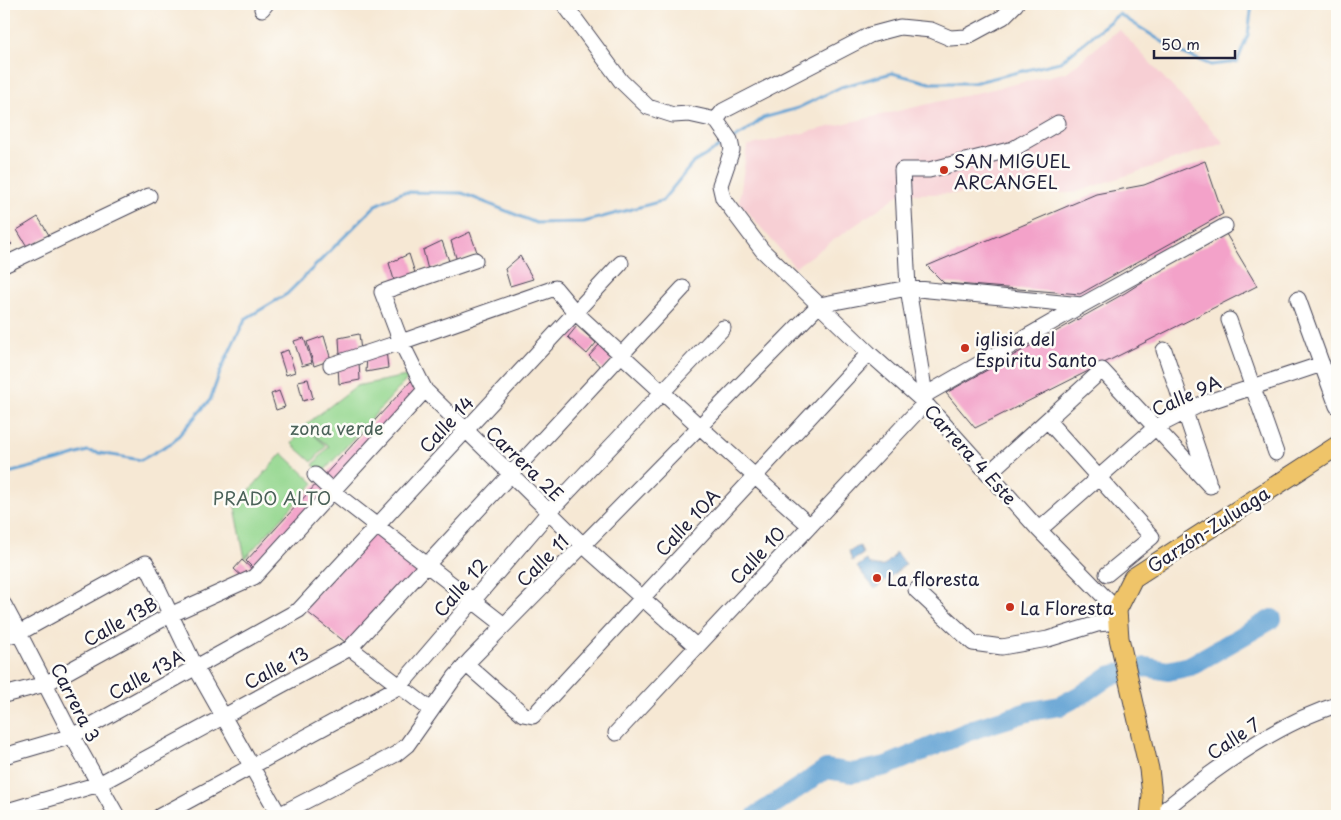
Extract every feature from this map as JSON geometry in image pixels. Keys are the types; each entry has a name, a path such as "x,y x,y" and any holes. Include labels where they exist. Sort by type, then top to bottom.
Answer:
{"main road":[{"name":"Garzón-Zuluaga","path":"1119,623 1133,578 1337,446"},
{"path":"1119,623 1129,680 1149,768 1152,795 1150,816"}],"street":[{"path":"564,4 621,81 648,107 674,115 689,114 716,120 723,111 870,35 900,27 931,30 950,38 966,37 1003,17 1016,4"},
{"name":"Carrera 4 Este","path":"716,120 730,140 732,150 720,185 723,198 762,250 870,353 925,399 1119,623"},
{"path":"925,399 908,288 902,170 929,170 1013,149 1058,123"},
{"path":"4,265 149,196"},
{"name":"Calle 10","path":"616,733 810,526 925,399 1082,305 1225,226"},
{"name":"Carrera 2E","path":"475,260 382,292 401,342 425,390 584,546 696,647"},
{"name":"Calle 14","path":"299,610 621,263"},
{"path":"331,365 555,288 575,312 810,526"},
{"name":"Calle 13","path":"4,812 99,784 350,648 683,288"},
{"path":"819,305 908,288 1082,305"},
{"path":"1298,299 1337,406"},
{"name":"Calle 11","path":"278,816 396,754 407,745 466,664 819,305"},
{"path":"1229,320 1276,453"},
{"name":"Calle 12","path":"400,686 549,512 723,328"},
{"path":"989,472 1102,370 1210,486 1164,350"},
{"name":"Calle 10A","path":"466,664 524,714 533,716 870,353"},
{"name":"Calle 9A","path":"1039,530 1156,428 1186,414 1199,405 1322,364"},
{"path":"332,491 425,390"},
{"path":"1047,420 1152,537 1107,574"},
{"path":"315,475 332,491 504,625"},
{"name":"Calle 13B","path":"4,695 45,684 170,615 254,577 332,491"},
{"path":"4,637 20,633 146,563 196,668 278,816"},
{"path":"916,590 973,643 1002,647 1048,639 1097,624 1119,623"},
{"name":"Carrera 3","path":"4,605 72,736 117,816"},
{"name":"Calle 13A","path":"4,756 72,736 299,610"},
{"path":"350,648 431,710"},
{"path":"160,816 400,686"},
{"name":"Calle 7","path":"1157,816 1181,796 1280,729 1321,710 1337,705"}],"shaded area":[{"name":"SAN MIGUEL ARCANGEL","path":"1119,29 1224,143 1074,193 900,194 795,267 739,202 747,146 1067,72"}],"green space":[{"name":"zona verde","path":"411,375 322,473 313,465 329,446 314,435 326,446 312,462 292,444 304,426 356,386"},
{"name":"PRADO ALTO","path":"282,453 314,483 245,558 235,507"}],"water":[{"path":"860,546 863,554 852,561 849,551"},
{"name":"La floresta","path":"895,552 906,564 875,589 857,567 866,560 874,566 884,566 893,557"}],"building":[{"path":"1205,161 1223,214 1080,294 944,283 927,266 1096,194 1144,185"},
{"path":"38,217 49,235 28,248 17,230"},
{"path":"470,232 477,252 457,261 451,241"},
{"path":"1226,234 1257,286 975,428 946,393 1125,293 1164,268"},
{"path":"4,236 12,244 4,252"},
{"path":"442,241 449,261 428,270 423,250"},
{"path":"409,254 415,273 395,283 389,263"},
{"path":"520,256 533,279 510,286 505,269"},
{"path":"577,326 596,343 587,354 568,337"},
{"path":"359,334 361,351 340,356 339,338"},
{"path":"324,336 331,360 314,366 307,342"},
{"path":"304,338 312,363 302,366 294,341"},
{"path":"599,345 613,358 603,369 589,356"},
{"path":"288,350 295,372 286,375 279,353"},
{"path":"386,350 388,368 366,372 367,356"},
{"path":"359,362 360,380 339,384 338,366"},
{"path":"308,379 313,398 303,401 298,381"},
{"path":"411,381 422,391 333,488 322,478"},
{"path":"279,391 285,407 276,410 271,394"},
{"path":"318,482 330,492 257,572 246,561"},
{"path":"377,527 426,565 350,646 302,608"},
{"path":"242,560 253,570 245,579 234,569"}],"waterway":[{"path":"733,139 763,118 798,108 841,87 892,73 930,83 973,83 1060,62 1119,14 1175,50 1211,65 1237,62 1248,35 1252,4"},
{"path":"4,474 87,451 141,460 173,442 210,400 222,367 245,319 287,294 376,205 403,192 462,193 536,223 584,222 662,201 693,163 726,143"},
{"path":"756,816 826,769 853,773 886,766 977,728 1031,711 1060,706 1086,692 1109,676 1146,667 1168,671 1190,666 1272,619"}],"place":[{"name":"SAN MIGUEL ARCANGEL","path":"944,170"},
{"name":"iglisia del Espiritu Santo","path":"965,348"},
{"name":"La floresta","path":"877,578"},
{"name":"La Floresta","path":"1010,607"}]}
